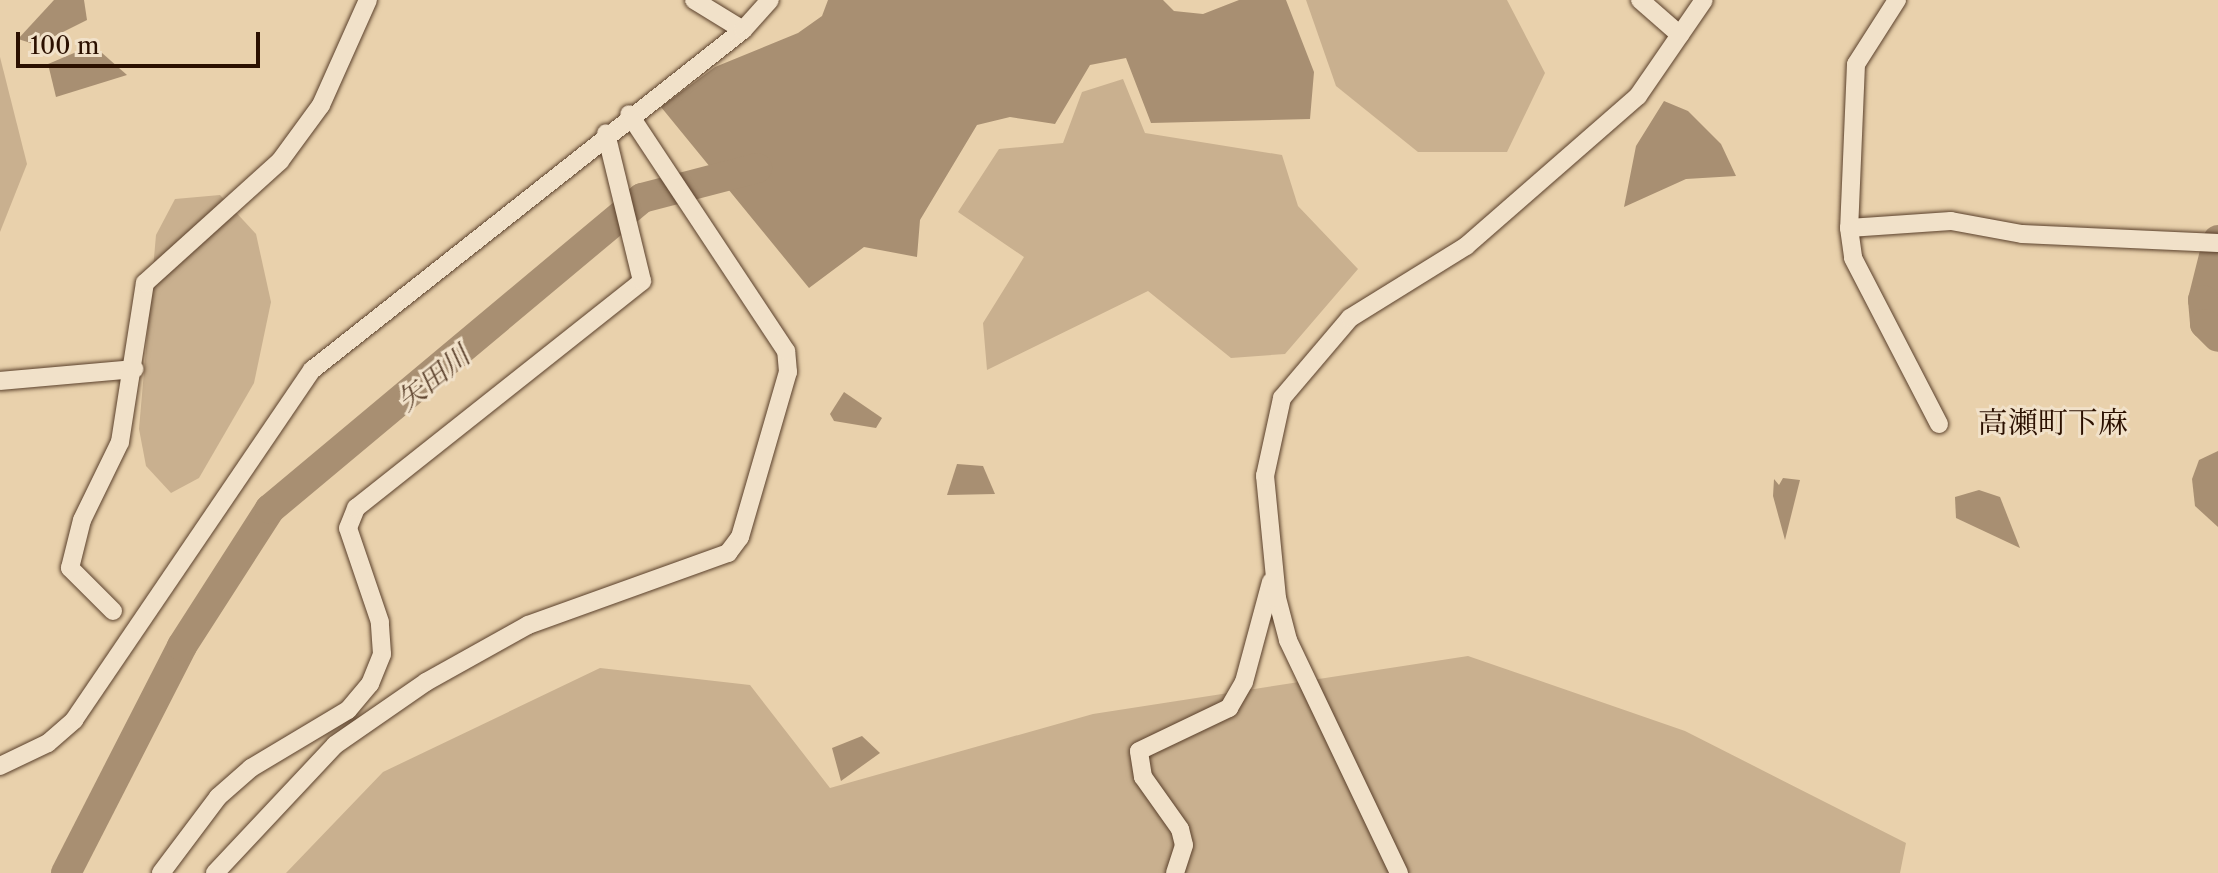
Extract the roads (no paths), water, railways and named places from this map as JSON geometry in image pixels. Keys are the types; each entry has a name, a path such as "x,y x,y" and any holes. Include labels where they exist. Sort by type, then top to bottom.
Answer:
{"street":[{"path":"113,611 70,568 82,520 120,442 134,369 145,283 280,161 321,105 368,0"},
{"path":"694,0 743,30"},
{"path":"0,766 48,743 74,720 312,370 629,114 743,30 770,0"},
{"path":"1640,0 1680,35"},
{"path":"1399,873 1288,640 1273,575 1265,476 1282,398 1350,318 1466,246 1638,96 1704,0"},
{"path":"1897,0 1856,64 1849,228 1853,258 1939,424"},
{"path":"215,873 335,745 426,682 528,625 728,553 740,537 788,372 786,351 629,114"},
{"path":"161,873 218,797 251,768 348,710 370,684 382,654 380,622 348,528 356,508 642,281 606,133"},
{"path":"1849,228 1951,221 2010,233 2218,243"},
{"path":"0,381 134,369"},
{"path":"1175,873 1184,845 1180,829 1143,777 1139,751 1229,708 1244,682 1273,575"}],"waterway":[{"name":"矢田川","path":"66,873 182,646 270,509 642,198 757,168"},
{"path":"2218,240 2203,300 2205,324 2218,337"}],"district":[{"name":"高瀬町下麻","path":"2053,423"}]}
